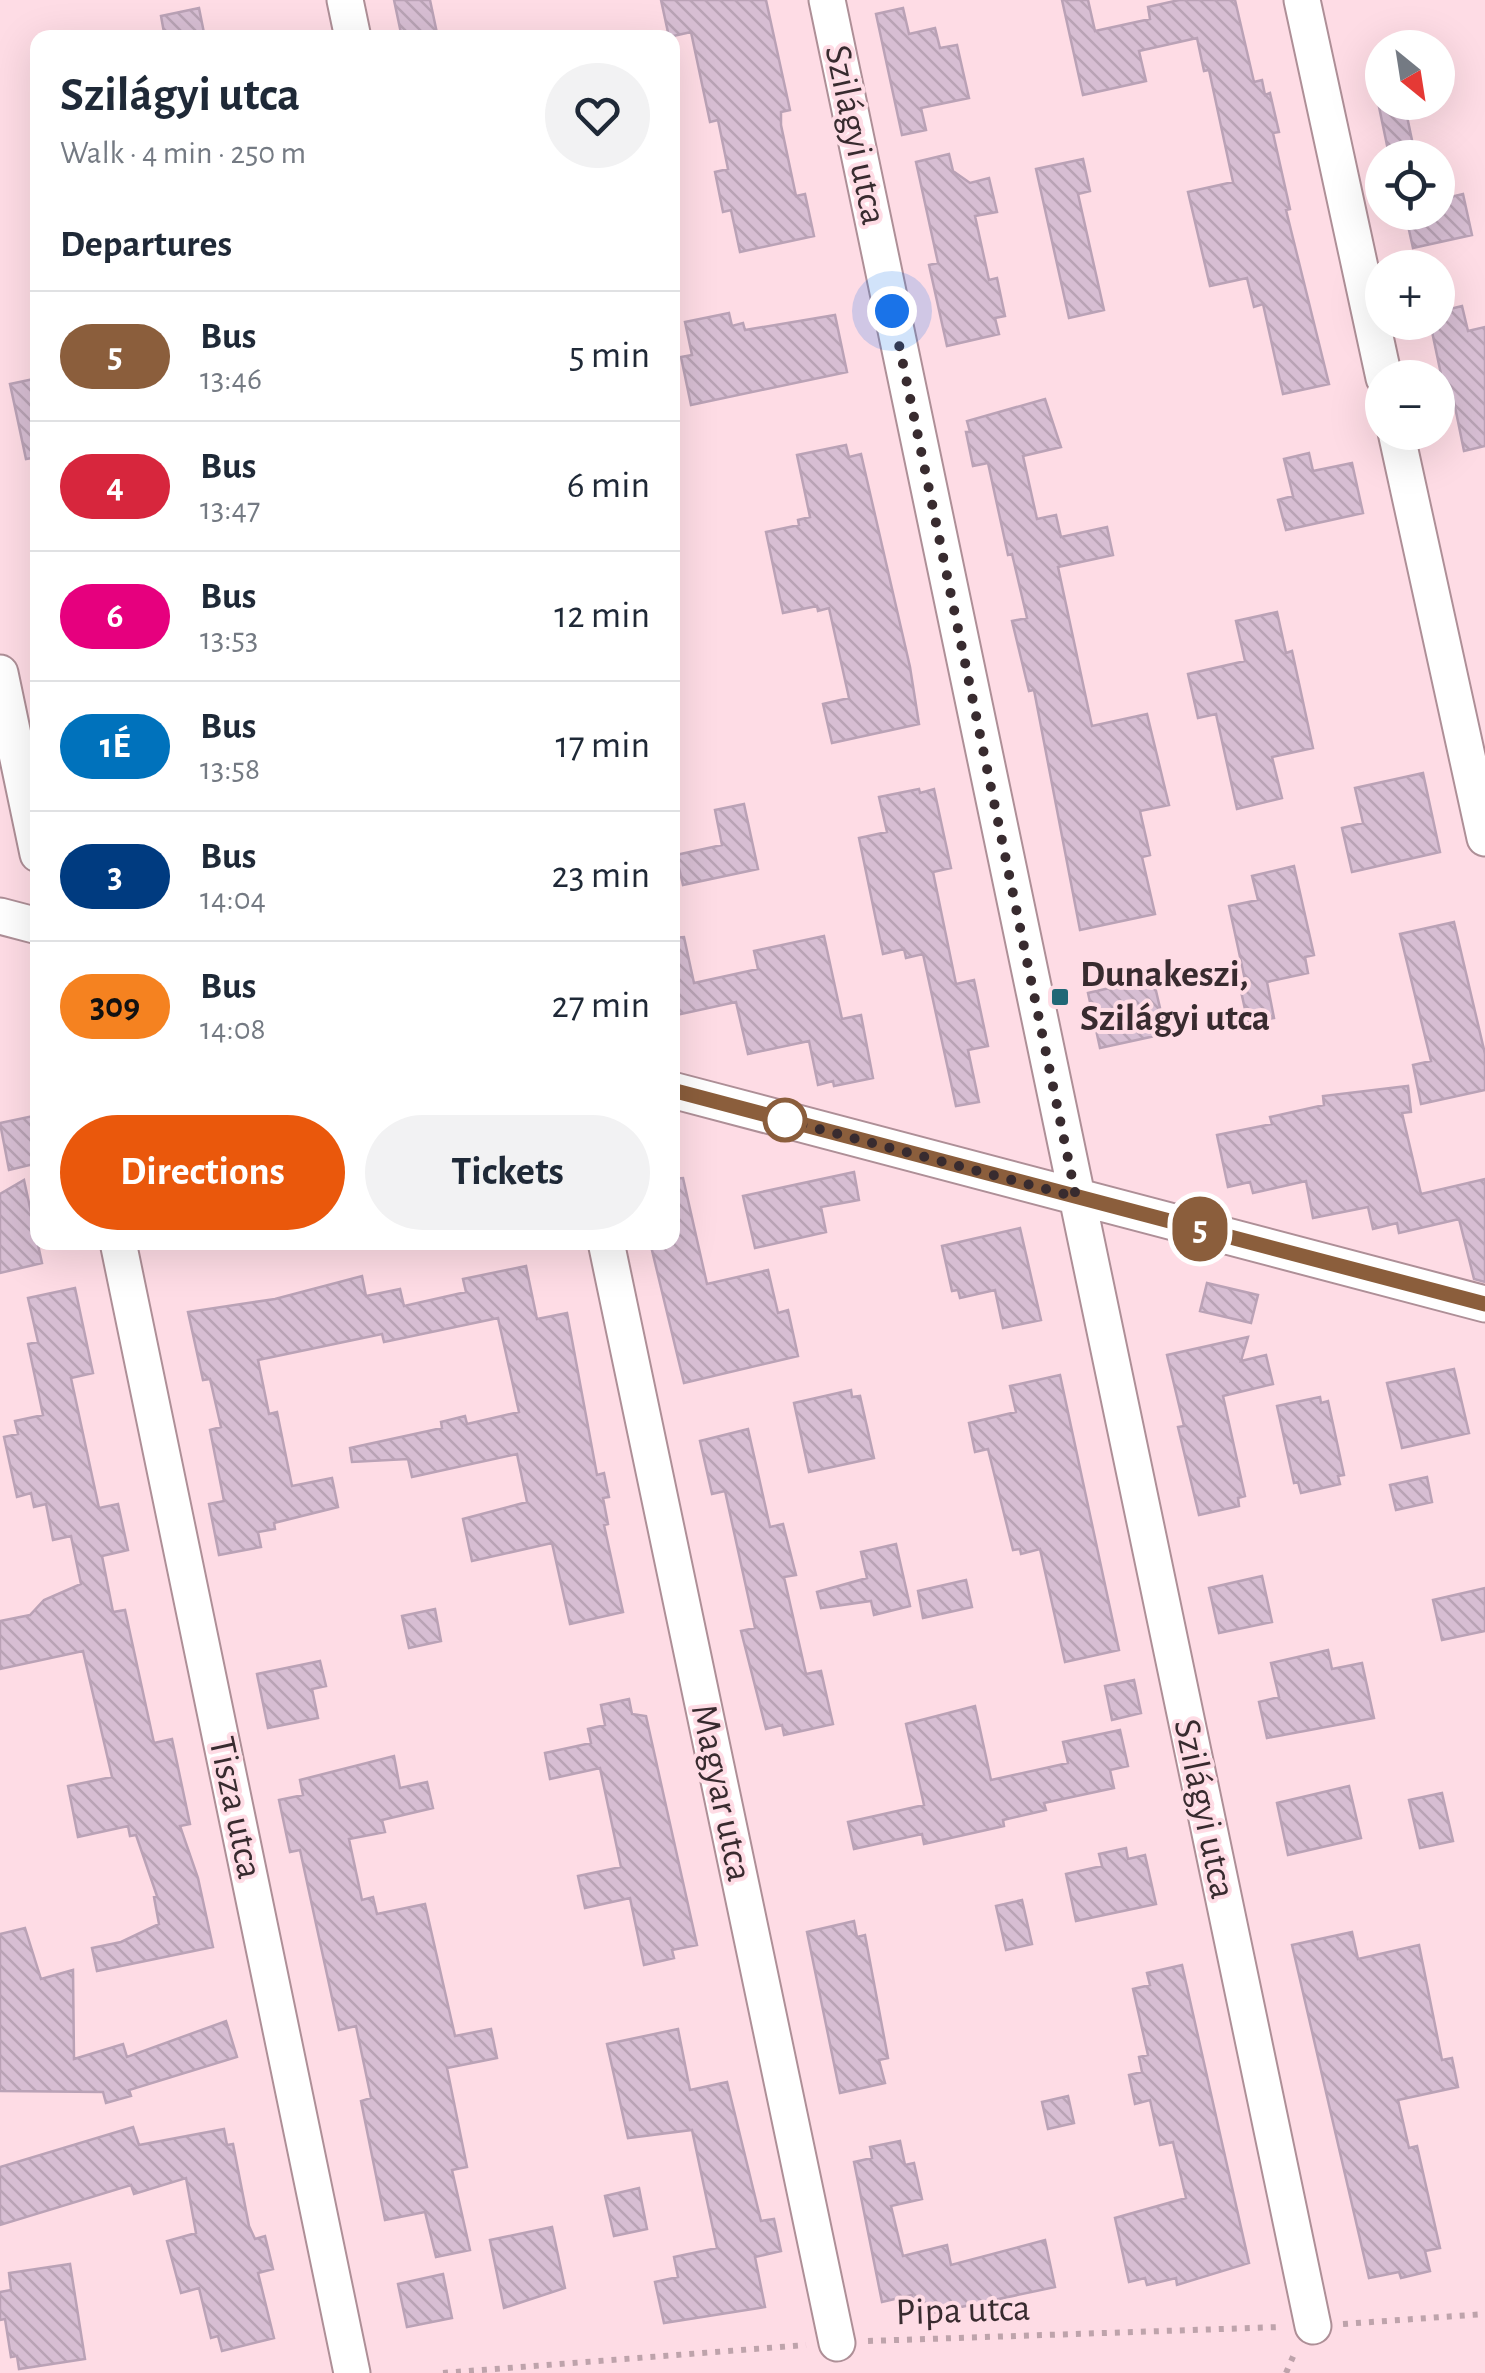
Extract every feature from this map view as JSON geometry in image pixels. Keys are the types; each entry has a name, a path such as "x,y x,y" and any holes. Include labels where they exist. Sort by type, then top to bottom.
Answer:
{"street":[{"path":"345,0 351,30"},
{"name":"Szilágyi utca","path":"827,0 1312,2326"},
{"path":"1302,0 1380,360"},
{"path":"1400,450 1485,838"},
{"path":"0,673 30,816"},
{"path":"0,916 30,924"},
{"path":"680,1092 1485,1304"},
{"name":"Tisza utca","path":"120,1250 352,2373"},
{"name":"Magyar utca","path":"608,1250 836,2342"}],"path":[{"name":"Pipa utca","path":"443,2373 836,2342 1312,2326 1485,2314"}],"building":[{"path":"394,0 430,0 436,30 400,30"},
{"path":"661,0 766,0 790,110 781,112 781,125 796,196 805,194 814,236 740,252 731,210 723,212 715,172 728,169 718,120 710,122 691,32 680,34 680,30 667,30"},
{"path":"1062,0 1088,0 1095,31 1150,19 1148,7 1179,0 1235,0 1254,82 1262,80 1265,95 1270,93 1279,132 1273,133 1290,209 1286,210 1329,384 1283,394 1263,304 1254,307 1247,278 1210,286 1188,192 1233,182 1209,70 1204,71 1197,38 1139,51 1146,81 1083,95"},
{"path":"199,8 203,30 164,30 161,16"},
{"path":"903,8 909,34 935,28 940,48 957,45 969,98 921,108 926,130 902,135 876,14"},
{"path":"1382,120 1408,120 1412,140 1386,140"},
{"path":"949,154 953,171 970,183 989,178 997,212 975,216 989,280 997,278 1005,316 995,318 999,334 947,346 929,265 938,263 916,162"},
{"path":"1083,159 1090,191 1078,194 1104,310 1069,318 1036,169"},
{"path":"1463,194 1472,235 1413,248 1409,230 1455,230 1455,196"},
{"path":"1462,306 1468,331 1485,327 1485,446 1464,451 1455,407 1455,360 1438,360 1434,340 1455,340 1455,308"},
{"path":"729,313 732,326 743,323 745,330 835,315 847,372 691,405 681,357 692,355 685,322"},
{"path":"30,380 30,458 26,459 10,384"},
{"path":"1045,399 1061,447 1023,456 1037,519 1056,515 1061,537 1107,527 1113,555 1058,567 1092,726 1147,714 1169,805 1140,811 1150,855 1142,857 1155,914 1080,930 1034,690 1029,691 1012,621 1027,618 1012,554 1008,555 988,463 973,466 966,432 970,432 967,421"},
{"path":"846,445 849,457 861,454 910,667 919,724 832,743 823,704 849,698 829,608 818,611 817,606 783,613 766,532 799,525 798,520 810,517 797,455"},
{"path":"1309,453 1313,471 1352,463 1363,513 1286,530 1278,500 1293,496 1284,459"},
{"path":"1277,612 1286,653 1292,651 1313,748 1272,757 1282,798 1237,809 1216,714 1198,718 1188,674 1245,661 1236,621"},
{"path":"1423,773 1440,852 1352,872 1342,828 1363,823 1355,788"},
{"path":"919,789 920,793 934,789 951,868 933,872 956,984 974,980 988,1046 968,1050 979,1102 956,1106 923,954 906,958 904,949 883,954 859,838 887,832 879,797"},
{"path":"744,804 758,869 683,885 680,854 722,845 715,810"},
{"path":"1294,866 1314,955 1305,957 1308,973 1267,982 1274,1018 1248,1023 1239,982 1245,980 1229,906 1258,900 1252,876"},
{"path":"1454,922 1485,1054 1485,1090 1421,1104 1413,1065 1431,1061 1400,934"},
{"path":"824,936 842,1019 861,1015 873,1078 834,1086 833,1081 818,1085 809,1041 748,1054 736,1002 680,1014 680,937 684,937 694,983 758,969 754,951"},
{"path":"1153,978 1164,1025 1153,1028 1155,1036 1100,1048 1088,993"},
{"path":"1408,1086 1411,1112 1402,1113 1421,1194 1485,1179 1485,1282 1474,1279 1459,1219 1399,1233 1397,1223 1373,1229 1368,1207 1313,1218 1306,1181 1253,1193 1250,1182 1228,1187 1217,1135 1272,1124 1270,1117 1324,1105 1323,1096"},
{"path":"30,1117 30,1165 9,1170 0,1123"},
{"path":"854,1172 859,1200 821,1207 826,1232 755,1248 743,1196"},
{"path":"680,1178 707,1284 768,1270 778,1313 788,1310 798,1356 684,1383 652,1250 680,1250"},
{"path":"24,1180 30,1208 30,1250 39,1250 42,1263 0,1273 0,1194"},
{"path":"1020,1228 1041,1320 1003,1328 995,1290 960,1298 958,1290 952,1291 942,1246"},
{"path":"526,1266 537,1319 567,1313 597,1475 604,1473 609,1497 603,1498 608,1524 604,1525 623,1612 570,1624 552,1543 472,1561 463,1519 527,1502 517,1454 412,1477 408,1459 352,1462 350,1448 442,1428 441,1422 465,1416 467,1424 519,1412 498,1318 384,1342 382,1334 258,1360 269,1414 277,1412 292,1486 332,1478 338,1507 274,1523 275,1529 258,1532 261,1547 219,1555 209,1504 224,1501 210,1430 221,1427 210,1379 203,1380 188,1312 275,1299 362,1276 366,1296 400,1289 404,1306 466,1292 463,1279"},
{"path":"1207,1283 1258,1295 1251,1323 1200,1311"},
{"path":"75,1288 93,1373 71,1378 99,1508 118,1504 128,1550 102,1556 113,1612 125,1610 154,1743 172,1739 190,1824 180,1826 198,1878 213,1947 97,1971 92,1948 121,1942 159,1924 154,1897 157,1896 136,1835 130,1836 128,1826 78,1837 68,1786 112,1777 83,1651 0,1669 0,1621 30,1615 44,1600 81,1584 71,1536 53,1540 46,1504 34,1507 31,1493 17,1497 4,1437 18,1434 15,1421 43,1415 28,1344 38,1342 28,1298"},
{"path":"1248,1337 1241,1361 1266,1355 1273,1384 1223,1396 1245,1496 1238,1498 1239,1506 1199,1515 1178,1427 1184,1426 1167,1355"},
{"path":"1454,1369 1469,1433 1402,1448 1387,1383"},
{"path":"1060,1375 1119,1650 1065,1662 1040,1549 1021,1554 1020,1549 1013,1550 988,1449 975,1452 969,1423 1016,1412 1010,1386"},
{"path":"851,1390 852,1397 860,1396 874,1458 809,1472 794,1403"},
{"path":"1320,1397 1321,1403 1328,1401 1344,1475 1338,1476 1340,1484 1301,1493 1298,1482 1294,1483 1277,1406"},
{"path":"748,1429 770,1527 783,1524 796,1575 784,1577 806,1674 821,1671 833,1724 784,1735 782,1725 766,1729 741,1631 755,1628 725,1491 712,1494 700,1441"},
{"path":"1427,1477 1432,1502 1396,1510 1390,1485"},
{"path":"896,1544 910,1606 874,1615 871,1601 821,1608 817,1592 867,1578 861,1552"},
{"path":"1262,1576 1272,1622 1219,1633 1209,1588"},
{"path":"966,1580 972,1607 923,1618 918,1591"},
{"path":"1485,1588 1485,1631 1442,1640 1433,1600"},
{"path":"435,1609 441,1641 409,1648 402,1616"},
{"path":"1328,1650 1332,1669 1362,1663 1374,1718 1267,1738 1259,1702 1279,1697 1271,1663"},
{"path":"320,1661 326,1686 312,1689 318,1718 268,1728 257,1674"},
{"path":"1134,1680 1141,1713 1112,1720 1105,1686"},
{"path":"629,1699 632,1714 646,1716 697,1945 672,1950 674,1958 644,1965 630,1898 585,1908 578,1876 621,1867 600,1768 550,1779 545,1753 591,1743 588,1729 605,1725 601,1705"},
{"path":"975,1706 991,1780 1068,1763 1063,1742 1120,1730 1128,1766 1110,1770 1114,1788 1044,1803 1046,1810 1003,1820 1004,1826 924,1844 922,1834 854,1849 848,1822 924,1805 906,1724"},
{"path":"394,1756 400,1788 427,1782 433,1808 382,1820 385,1832 349,1839 362,1900 373,1897 377,1914 425,1904 455,2036 491,2029 497,2058 447,2068 467,2167 452,2170 470,2250 436,2257 425,2212 385,2220 361,2101 371,2098 356,2026 339,2030 300,1850 290,1852 279,1800 303,1795 300,1780"},
{"path":"1349,1786 1361,1838 1288,1855 1277,1803"},
{"path":"1442,1793 1453,1841 1420,1848 1409,1800"},
{"path":"1126,1848 1128,1859 1145,1855 1156,1904 1076,1921 1066,1874 1102,1866 1099,1854"},
{"path":"1022,1900 1032,1944 1006,1950 996,1906"},
{"path":"854,1921 857,1937 865,1935 888,2058 879,2060 885,2083 840,2093 807,1932"},
{"path":"25,1928 41,1979 73,1970 74,2059 123,2044 127,2057 226,2021 237,2057 129,2090 131,2096 106,2103 103,2092 0,2091 0,1934"},
{"path":"1352,1932 1358,1959 1419,1945 1442,2060 1452,2058 1458,2087 1398,2100 1409,2148 1417,2146 1440,2248 1425,2251 1430,2271 1401,2278 1399,2272 1369,2278 1292,1945"},
{"path":"1182,1965 1249,2263 1177,2285 1176,2278 1147,2285 1145,2278 1129,2282 1115,2218 1186,2198 1173,2142 1160,2145 1150,2100 1135,2104 1129,2075 1142,2072 1139,2057 1148,2055 1133,1989 1150,1985 1147,1973"},
{"path":"678,2029 690,2090 727,2082 761,2221 774,2219 781,2251 755,2257 765,2307 664,2323 655,2282 678,2277 674,2257 717,2248 692,2130 628,2138 607,2044"},
{"path":"1068,2096 1074,2123 1048,2129 1042,2102"},
{"path":"133,2127 139,2145 224,2129 227,2145 233,2144 249,2226 255,2239 265,2236 273,2269 258,2273 274,2338 222,2351 218,2336 211,2338 199,2288 181,2293 167,2241 196,2233 186,2178 134,2194 131,2185 0,2225 0,2167"},
{"path":"900,2141 905,2165 914,2163 922,2199 891,2206 903,2256 947,2245 951,2265 1045,2240 1055,2287 928,2314 925,2303 914,2305 912,2295 882,2302 854,2162 872,2158 870,2147"},
{"path":"639,2188 647,2229 614,2236 605,2196"},
{"path":"552,2227 565,2288 504,2308 490,2240"},
{"path":"70,2264 85,2359 19,2369 17,2356 11,2357 5,2319 0,2320 0,2292 11,2290 9,2273"},
{"path":"443,2274 452,2318 407,2327 398,2284"}],"bus line":[{"name":"5","path":"680,1092 1485,1304"}],"place":[{"name":"Dunakeszi, Szilágyi utca","path":"1060,997"}],"route":[{"path":"785,1120 782,1119 1076,1197 892,311"}]}
